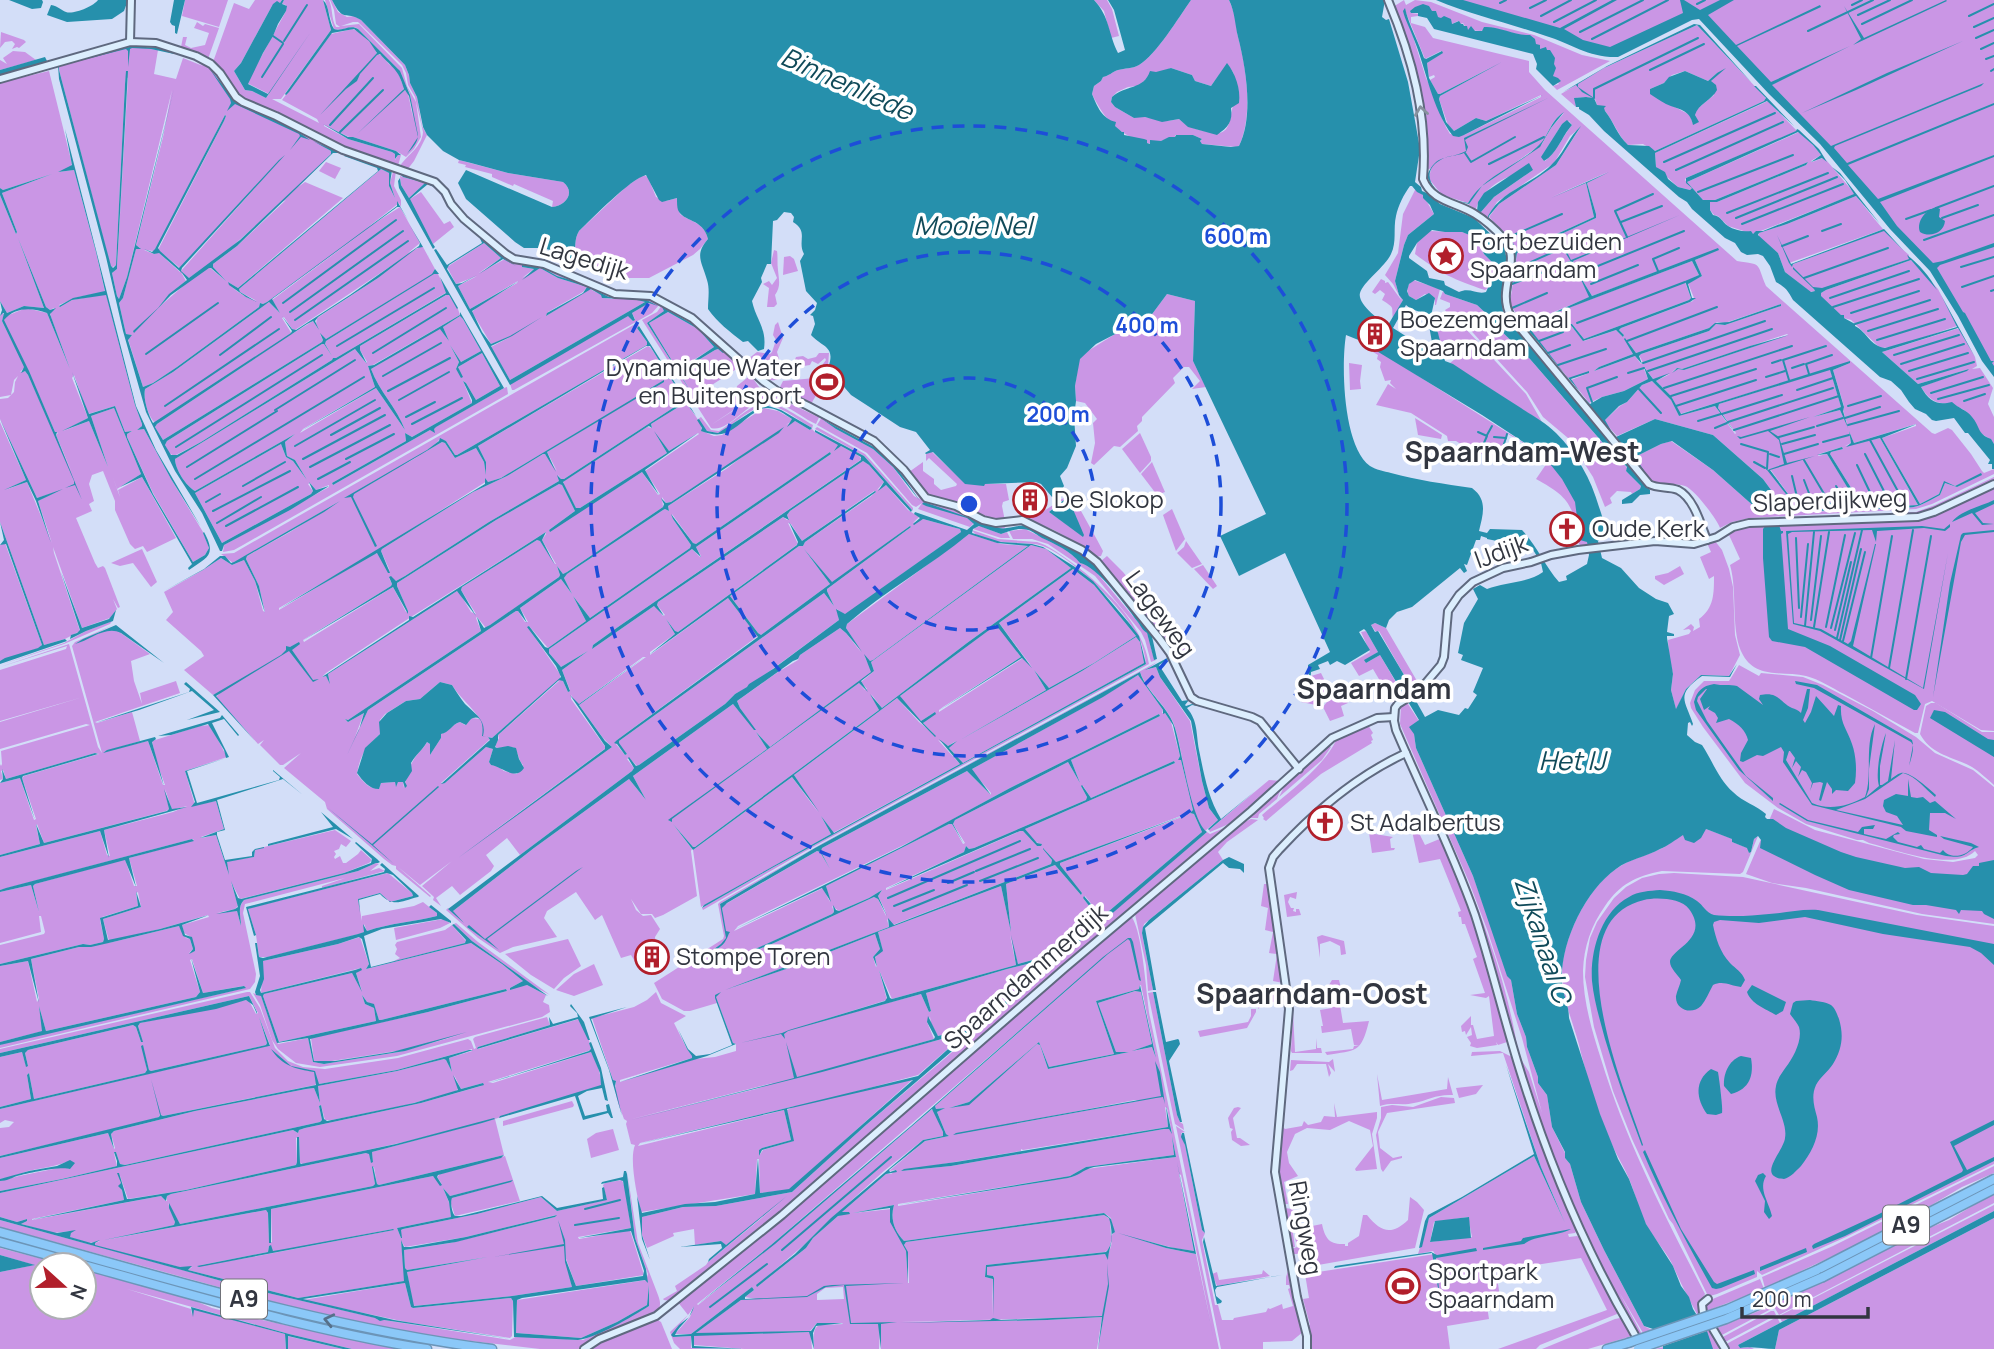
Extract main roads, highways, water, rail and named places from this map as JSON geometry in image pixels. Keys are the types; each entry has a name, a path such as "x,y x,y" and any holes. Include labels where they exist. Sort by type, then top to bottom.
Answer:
{"highway":[{"name":"A9","path":"1607,1349 1728,1309 1820,1273 1994,1179"},
{"name":"A9","path":"1638,1349 1737,1314 1994,1189"},
{"name":"A9","path":"0,1233 288,1311 369,1329 492,1349"},
{"name":"A9","path":"0,1242 33,1251"},
{"name":"A9","path":"98,1269 286,1320 427,1349"}],"water":[{"path":"9,0 43,2 41,8 32,9"},
{"path":"98,0 128,0 124,11 112,19 67,22 47,15 51,5 66,12 73,12"},
{"path":"174,0 185,0 177,34 175,26 170,22"},
{"path":"282,0 282,4 287,6 286,11 248,84 268,94 310,33 266,98 245,90 234,71 273,4"},
{"path":"323,0 334,29 352,27 358,29 400,71 410,95 418,136 409,96 405,90 357,134 404,89 397,73 380,54 360,74 357,81 320,115 377,53 369,41 354,29 332,33 285,94 331,30"},
{"path":"332,0 1094,0 1106,19 1118,53 1125,50 1114,10 1108,0 1191,0 1146,60 1103,77 1094,86 1092,94 1101,111 1116,122 1115,126 1124,132 1124,135 1147,140 1150,144 1150,140 1161,141 1176,135 1193,135 1202,139 1202,144 1231,147 1239,146 1244,134 1247,92 1244,63 1229,0 1385,0 1382,17 1389,19 1408,82 1420,149 1415,182 1422,191 1440,204 1474,218 1504,247 1507,260 1501,295 1503,311 1650,490 1650,494 1640,495 1632,503 1622,504 1622,500 1641,486 1626,471 1627,467 1623,463 1616,462 1603,443 1530,359 1477,305 1415,280 1409,284 1409,296 1416,300 1429,293 1435,298 1431,316 1445,361 1544,423 1564,441 1577,458 1592,487 1602,516 1604,530 1598,541 1602,558 1621,568 1639,588 1668,603 1674,614 1669,616 1667,632 1674,636 1667,638 1673,674 1671,690 1676,709 1686,689 1701,675 1729,676 1737,664 1730,677 1702,676 1688,688 1684,698 1693,724 1692,726 1688,723 1687,735 1702,745 1728,787 1766,814 1767,819 1773,819 1786,828 1841,852 1905,868 1919,867 1931,873 1963,875 1973,866 1979,866 1979,863 1994,860 1994,919 1982,911 1961,910 1959,914 1956,910 1913,905 1849,890 1760,848 1761,840 1758,836 1754,839 1749,853 1747,848 1732,842 1732,839 1706,829 1694,843 1685,840 1683,835 1663,848 1621,866 1594,890 1585,904 1570,935 1562,967 1569,1018 1600,1114 1646,1224 1673,1266 1706,1330 1663,1345 1656,1330 1644,1326 1604,1250 1581,1202 1570,1164 1552,1127 1547,1095 1538,1083 1517,1014 1511,980 1507,976 1473,876 1416,748 1414,734 1409,727 1419,720 1380,655 1366,663 1364,660 1378,652 1366,631 1364,629 1359,632 1370,650 1345,665 1337,661 1330,665 1328,661 1318,665 1320,669 1311,672 1310,686 1308,665 1330,652 1285,553 1239,576 1220,536 1266,514 1193,361 1195,301 1167,294 1141,329 1123,330 1096,344 1080,359 1075,386 1076,446 1067,468 1060,476 1064,486 1059,495 1052,497 1036,482 984,486 965,484 933,452 925,453 930,450 916,432 900,427 851,395 832,373 834,370 829,365 829,350 811,335 815,324 813,316 810,315 817,303 806,291 800,261 804,254 802,233 793,222 791,213 784,212 773,221 771,264 767,264 762,282 752,301 765,342 764,349 758,351 748,341 743,342 729,331 708,309 707,280 700,254 708,239 705,232 698,224 681,214 677,198 662,202 659,200 646,175 621,191 579,231 573,260 543,248 524,248 466,199 458,183 466,170 552,207 568,198 567,186 563,182 508,173 459,160 443,151 423,127 417,97 405,65 361,20 339,12","holes":["1412,186 1423,195 1434,214 1408,235 1395,281 1403,300 1388,325 1365,307 1360,293 1391,254 1401,200","1432,230 1462,232 1472,236 1495,265 1496,270 1486,292 1459,292 1445,285 1444,281 1429,278 1427,271 1409,258 1417,243","1406,305 1427,314 1434,354 1393,328","1346,335 1366,343 1543,455 1562,479 1575,502 1580,540 1587,542 1587,564 1566,576 1567,580 1559,582 1522,530 1490,529 1487,533 1479,531 1483,513 1482,502 1472,488 1411,478 1370,466 1361,456 1349,424 1344,365","1481,536 1532,548 1543,572 1487,589 1480,585 1473,589 1478,599 1464,623 1458,653 1463,655 1461,660 1483,668 1473,692 1477,695 1468,709 1465,708 1459,715 1438,710 1425,717 1411,692 1413,690 1378,631 1375,632 1371,625 1375,623 1386,628 1397,612 1412,607 1460,568 1464,573 1467,571 1464,564 1467,565 1476,540 1480,540"]},
{"path":"1436,0 1463,0 1560,28 1612,0 1617,0 1564,29 1583,40 1610,47 1683,13 1680,0 1700,10 1720,0 1734,0 1708,15 1736,45 1820,5 1821,7 1737,46 1771,82 1850,46 1772,85 1831,146 1984,83 1834,148 1847,163 1994,103 1848,165 1878,199 1994,155 1880,202 1897,226 1933,263 1994,243 1994,247 1937,268 1991,361 1994,361 1994,377 1930,271 1890,229 1820,144 1699,19 1618,57 1608,57 1589,53"},
{"path":"1946,0 1853,45 1861,39 1844,6 1864,38"},
{"path":"1423,4 1436,11 1438,17 1451,19 1452,24 1459,21 1467,26 1468,30 1471,26 1475,31 1490,27 1530,35 1536,44 1540,45 1540,49 1546,47 1550,50 1555,58 1553,76 1561,81 1553,86 1536,69 1533,54 1434,29 1427,18 1410,11"},
{"path":"1405,8 1424,58 1442,51 1443,53 1427,63 1429,78 1438,94 1502,62 1440,96 1446,122 1454,131 1476,118 1486,121 1543,95 1464,135 1453,136 1434,101 1403,11"},
{"path":"1694,24 1700,25 1752,83 1697,25 1604,68 1578,84 1578,87 1594,98 1597,105 1606,106 1605,111 1628,145 1649,146 1655,151 1764,101 1766,98 1756,86 1794,126 1767,101 1655,153 1656,167 1665,172 1668,179 1678,187 1690,190 1692,188 1686,183 1686,178 1799,130 1819,149 1827,162 1822,158 1811,162 1821,155 1798,132 1687,182 1703,200 1715,200 1808,162 1717,202 1710,202 1713,215 1730,227 1751,231 1753,234 1854,194 1832,167 1840,173 1880,224 1856,196 1758,235 1778,253 1785,272 1811,292 1815,291 1814,289 1793,267 1813,287 1822,288 1909,259 1907,255 1916,262 1937,290 1911,260 1826,290 1821,296 1872,342 1885,348 1957,327 1941,295 1975,357 1958,328 1882,352 1918,384 1969,369 1921,387 1934,401 1952,402 1975,420 1981,432 1994,444 1994,469 1992,464 1988,464 1990,460 1954,418 1936,421 1915,409 1891,381 1880,377 1793,300 1786,289 1776,282 1763,256 1741,252 1735,243 1725,238 1589,115 1576,107 1574,98 1593,98 1582,92 1576,85 1563,92 1607,66"},
{"path":"1963,41 1856,90 1802,113 1887,73"},
{"path":"133,46 158,48 174,54 132,48 128,67 126,49 59,66 59,70 113,268 116,265 125,84 128,71 117,269 112,273 119,299 127,277 174,89 136,245 141,249 136,249 123,298 119,303 126,334 132,335 128,340 143,387 177,367 259,307 260,303 267,302 397,206 397,201 408,220 400,207 397,207 272,299 280,313 269,302 173,372 145,389 146,406 153,423 291,333 282,316 292,329 296,330 419,246 420,243 409,224 434,265 423,247 417,248 378,278 318,317 315,321 319,330 313,321 307,324 157,424 155,427 163,440 322,342 320,333 326,339 432,274 435,269 439,274 434,274 326,341 332,356 322,344 167,441 165,445 171,455 177,455 201,442 333,358 446,293 440,277 458,308 449,295 446,295 360,346 367,364 355,349 175,459 182,477 195,491 295,434 285,442 287,456 295,460 307,480 293,461 286,457 281,444 195,493 222,543 311,494 313,491 309,482 316,490 329,486 224,545 222,551 175,471 146,412 59,79 58,65"},
{"path":"45,57 47,61 44,63 0,76 0,70"},
{"path":"1227,63 1237,81 1239,103 1231,108 1229,124 1217,135 1188,127 1179,119 1162,122 1145,117 1134,118 1111,102 1117,93 1143,81 1150,71 1171,68 1192,75 1195,81 1211,86"},
{"path":"209,68 235,101 298,132 310,140 301,137 290,150 299,134 235,104 227,111 230,99"},
{"path":"1726,68 1711,81 1717,90 1697,111 1695,115 1699,122 1693,125 1687,113 1650,94 1650,89 1685,71 1708,81"},
{"path":"1548,98 1468,138 1465,140 1468,147 1466,152 1452,156 1466,151 1464,138"},
{"path":"1564,112 1540,147 1482,186 1537,147 1555,120"},
{"path":"225,115 158,248 179,268 285,155 182,268 181,271 189,278 240,240 331,154 331,151 313,141 340,153 333,153 237,246 213,264 226,281 209,268 171,295 134,333 169,294 187,280 159,253 154,254 144,249 152,252 155,249"},
{"path":"1567,120 1572,125 1544,161 1541,157"},
{"path":"323,124 348,137 396,151 401,155 395,159 392,152 348,139"},
{"path":"1581,126 1556,165 1499,204 1489,216 1511,239 1517,251 1530,247 1517,253 1510,298 1515,315 1510,307 1509,298 1515,254 1508,238 1489,220 1488,216 1502,199 1547,169"},
{"path":"65,129 136,406 156,450 201,527 171,479 144,429 137,430 142,424 135,405 106,295 72,300 59,306 73,298 105,291 74,170 58,172 72,165"},
{"path":"345,155 392,170 390,183 395,198 389,186 389,173 381,169 239,289 257,302 246,297 229,285 228,282 238,288 378,171 377,168"},
{"path":"1444,158 1432,168 1430,180 1437,190 1450,199 1443,196 1436,190 1427,176 1434,164"},
{"path":"1529,163 1533,170 1494,197 1481,212 1477,211 1478,202 1484,193"},
{"path":"1609,172 1587,183 1596,218 1557,236 1558,241 1554,238 1537,243 1594,217 1586,183 1551,198"},
{"path":"52,174 2,193 16,234 0,195 0,188 3,190"},
{"path":"400,174 434,185 437,189 428,184 410,199 435,247 433,249 399,188 398,181 400,178 409,198 425,183"},
{"path":"1482,186 1469,204 1453,200 1468,203"},
{"path":"1936,207 1940,209 1939,217 1945,221 1942,229 1932,234 1920,232 1919,224 1923,216"},
{"path":"1680,215 1573,261 1576,270 1560,244 1571,260"},
{"path":"1884,229 1904,251 1884,231 1793,264 1792,267 1777,235 1791,264"},
{"path":"479,236 516,266 503,259 479,274 501,258 484,243 449,265 447,269 456,284 477,275 458,286 470,309 519,281 472,311 491,344 542,317 512,336 491,346 510,380 645,302 602,298 591,289 546,316 583,293 587,287 558,278 540,268 522,280 534,269 522,265 543,268 557,276 581,283 609,297 643,298 658,306 649,303 632,313 635,320 628,316 510,385 434,250 436,249 447,265 482,243"},
{"path":"18,238 46,307 50,310 56,308 50,314 70,369 47,313 24,309 4,320 57,432 82,500 75,485 65,488 74,484 74,481 28,375 25,371 21,373 24,367 2,321 4,313 0,316 0,301 7,313 24,306 44,308"},
{"path":"1718,248 1719,250 1695,260 1702,276 1688,284 1692,298 1696,298 1621,328 1619,330 1623,337 1616,330 1583,341 1570,324 1584,339 1689,300 1691,298 1685,281 1699,275 1692,261 1566,309 1570,321 1563,310 1527,325 1565,374 1518,318 1526,325 1589,297 1578,273 1592,296"},
{"path":"1781,304 1725,325 1716,324 1709,331 1641,354 1639,356 1642,364 1635,356 1594,371 1633,354 1625,338 1636,353 1709,328 1715,323 1729,322"},
{"path":"662,307 698,327 724,352 715,350 682,370 714,347 698,329 668,312 649,323 694,397 647,323 664,311"},
{"path":"460,312 504,388 436,427 435,433 430,430 333,485 332,483 406,441 405,433 412,437 472,403 463,381 476,400 500,386 482,353 458,367 463,377 461,378 456,369 459,362 450,345 461,362 481,351 460,316 443,327 449,341 440,329 371,369 405,430 376,388 299,432 375,387 368,366 460,315"},
{"path":"639,326 696,416 687,404 683,403 684,399 671,379 667,379 668,375 650,346 646,346 478,446 486,462 486,475 484,462 476,448 455,458 442,442 354,494 353,497 377,546 375,547 351,497 344,498 427,450 440,438 446,441 457,455 647,345 637,328"},
{"path":"1789,335 1672,373 1677,368 1682,369"},
{"path":"1850,361 1833,370 1848,428 1840,410 1813,417 1841,407 1830,370 1719,404 1718,408 1736,434 1715,406 1679,416 1671,400 1652,381 1642,385 1605,420 1613,434 1582,396 1590,404 1602,397 1624,391 1648,379 1644,367 1653,379 1670,373 1656,381 1671,396 1681,414"},
{"path":"1589,371 1571,379 1580,392 1568,378"},
{"path":"72,372 89,414 115,406 125,432 132,431 127,437 153,494 193,562 205,555 209,548 204,532 210,551 205,559 189,570 192,564 142,477 120,487 141,474 114,408 91,416 108,467 89,421 62,431 88,418"},
{"path":"664,380 547,452 556,472 543,454 507,476 473,492 382,549 390,573 377,553 279,609 485,484 485,478 488,482 501,478"},
{"path":"679,404 680,406 651,424 652,428 647,427 563,482 576,508 580,508 667,453 654,431 669,451 698,433 645,470 659,495 642,472 550,532 549,530 575,511 559,484 496,520 397,583 408,614 393,587 302,641 391,586 389,577 396,581 405,576 559,481 557,475 564,479"},
{"path":"765,405 781,410 812,428 810,430 795,421 787,427 792,419 769,408 758,410 722,434 701,431 697,420 699,419 707,431 718,433"},
{"path":"1810,417 1770,431 1779,437 1787,463 1815,456 1770,470 1791,498 1793,510 1860,508 1827,454 1817,455 1842,447 1843,449 1830,454 1863,507 1879,507 1887,497 1902,506 1918,505 1880,438 1846,447 1851,443 1849,431 1854,443 1917,424 1882,438 1920,504 1939,494 1944,481 1955,486 1981,473 1982,475 1957,487 1945,483 1940,495 1914,507 1902,507 1886,501 1880,509 1789,511 1789,498 1767,470 1784,464 1779,440 1768,431 1740,439 1737,436"},
{"path":"0,419 37,498 63,489 38,501 51,543 27,482 4,490 26,480"},
{"path":"822,419 874,447 899,471 920,501 893,467 873,449"},
{"path":"1655,419 1713,435 1763,479 1783,510 1765,511 1757,509 1713,470 1672,441 1635,457 1649,478 1616,437"},
{"path":"784,427 779,433 668,506 669,511 663,510 567,574 564,578 572,594 561,579 520,608 527,623 516,611 368,710 360,728 364,713 348,722 345,719 348,720 481,631 477,617 484,628 490,625 559,577 557,566 563,574 567,572 663,507 661,498 666,503 671,502"},
{"path":"815,430 864,456 911,512 886,485 878,491 884,482 863,461 790,511 787,515 789,520 783,517 658,602 657,605 664,616 654,606 592,649 593,645 618,627 861,460 861,457 841,446 834,451 838,445"},
{"path":"830,452 831,454 696,547 701,557 692,549 549,649 549,653 561,667 588,651 562,670 570,691 568,692 563,681 559,680 498,735 495,747 516,748 524,768 521,772 513,773 491,765 489,762 493,749 486,747 441,784 490,740 488,737 492,738 561,677 527,627 529,626 548,648 586,621 573,596 590,618 690,548 691,545 671,514 696,544"},
{"path":"875,491 803,546 799,546 730,596 758,633 761,635 830,584 804,549 832,582 911,527 827,589 834,606 824,593 619,741 627,754 625,755 614,743 617,740 758,637 728,598 649,655 675,634 666,619 678,632 797,545 789,522 802,541"},
{"path":"1065,499 1069,500 1083,537 1049,512"},
{"path":"1994,500 1994,504 1975,513 1983,523 1994,524 1982,525 1972,513 1952,522 1966,512"},
{"path":"340,501 247,556 259,586 265,613 255,581 244,560 232,565 221,558 203,570 164,591 204,569 220,556 225,556 231,563 234,562"},
{"path":"924,502 999,528 1028,526 1076,550 1089,559 1151,632 1157,659 1154,660 1147,633 1095,571 1062,548 1025,529 1001,534 979,526 973,529 972,533 1001,542 1032,544 1043,547 1075,567 1093,581 1139,636 1146,664 702,908 831,834 821,816 834,833 960,764 939,739 948,746 957,741 949,748 963,763 1144,663 1140,642 1136,637 1082,671 960,740 1046,690 1034,670 1049,688 1136,636 1094,585 1073,569 999,623 1032,668 1022,658 938,711 1021,657 996,625 900,696 921,721 935,712 936,714 923,723 935,737 897,698 794,775 819,812 792,777 693,850 673,824 695,847 879,710 870,694 882,708 1071,568 1046,549 1031,545 871,662 874,671 861,681 868,692 859,683 672,819 672,822 668,820 767,749 756,732 770,747 871,672 864,654 870,661 873,660 1028,546 997,543 969,534 847,624 846,628 862,652 840,628 737,701 756,730 733,704 633,776 646,800 629,779 453,911 464,923 448,909 632,771 634,768 629,757 636,766 639,765 839,620 836,609 845,614 961,532 960,529 923,519 914,525 920,518 915,512 967,530 974,524 967,518 926,506 922,504"},
{"path":"0,522 44,645 65,639 67,641 0,664 5,658 42,645 6,544 0,545 4,540"},
{"path":"1950,524 1945,531 1924,528 1877,531 1876,542 1872,530 1788,534 1794,623 1821,629 1848,644 1876,544 1853,646 1923,688 1948,553 1924,689 1820,631 1793,624 1786,531 1922,526 1944,529"},
{"path":"1766,525 1779,525 1783,531 1781,534 1788,629 1830,646 1915,695 1921,704 1917,710 1805,647 1772,641 1769,637 1763,558 1763,529"},
{"path":"1994,530 1965,535 1961,542 1933,697 1950,583 1961,535"},
{"path":"546,532 542,540 555,565 537,540 462,587 461,590 476,616 457,591 328,674 330,684 326,676 322,677 409,620 409,616 413,617"},
{"path":"61,572 82,628 109,619 116,610 113,621 70,639 71,635 80,630"},
{"path":"116,625 164,663 115,631 104,632 75,644"},
{"path":"299,642 292,650 313,680 319,679 313,682 289,651 216,696 255,741 213,695 281,655 286,646 290,647"},
{"path":"646,656 579,705 612,747 458,858 605,749 570,695 579,704"},
{"path":"1169,657 1159,665 1182,701 1189,700 1185,705 1192,704 1209,708 1192,705 1187,708 1195,723 1205,777 1221,819 1255,791 1209,830 1218,820 1209,808 1191,721 1156,667 1145,670"},
{"path":"1140,672 1172,720 1196,814 1207,832 866,1125 792,1192 716,1206 683,1207 642,1217 642,1235 650,1260 642,1239 637,1196 642,1213 755,1194 758,1158 760,1193 789,1189 913,1080 787,1109 794,1141 762,1150 759,1156 759,1150 762,1148 791,1140 784,1110 638,1144 918,1076 966,1033 822,1072 631,1120 794,1078 786,1042 797,1077 934,1039 927,1022 928,1016 938,1036 971,1031 1056,957 926,993 931,1011 929,1012 921,994 788,1031 784,1034 785,1039 781,1034 740,1043 885,1001 887,998 879,970 892,999 1016,965 1011,935 1018,964 1062,952 1100,920 1084,896 1102,917 1202,832 1194,814 1190,813 1193,810 1181,760 1178,760 1180,756 1173,725 1138,675 972,769 991,795 967,771 822,848 821,852 830,869 817,851 727,903 722,908 726,931 730,932 723,945 706,955 726,938 720,904 815,848"},
{"path":"1795,681 1817,685 1912,740 1913,745 1814,688 1796,684"},
{"path":"186,682 220,712 187,720 214,710 192,691 139,710 95,723 189,692 190,689 184,684"},
{"path":"440,682 452,685 465,704 482,721 484,730 483,736 486,737 482,736 482,724 477,717 466,725 457,723 441,734 430,755 430,744 427,742 411,763 412,771 405,782 405,788 403,782 398,782 396,787 395,782 381,783 379,789 375,789 366,784 357,773 365,748 380,734 379,722 387,713 406,701 420,699"},
{"path":"1714,684 1737,686 1763,705 1759,699 1760,695 1771,694 1801,713 1807,689 1810,689 1808,708 1803,720 1805,723 1816,696 1834,716 1838,705 1841,706 1843,722 1856,763 1855,783 1848,791 1836,790 1832,794 1827,782 1821,801 1819,800 1823,783 1813,783 1810,791 1812,783 1806,772 1802,770 1798,777 1801,767 1796,761 1792,768 1795,758 1790,751 1786,760 1812,803 1825,807 1839,806 1865,797 1870,741 1875,724 1869,789 1866,797 1879,786 1879,759 1886,733 1880,766 1880,785 1888,781 1895,740 1891,779 1903,773 1865,799 1836,810 1903,825 1897,816 1886,812 1883,806 1884,800 1896,794 1908,796 1908,779 1911,797 1923,797 1930,803 1935,801 1956,819 1945,813 1930,813 1929,830 1937,837 1812,805 1783,762 1784,752 1781,747 1763,756 1757,755 1740,761 1748,740 1746,734 1739,725 1729,719 1716,723 1718,718 1708,709 1710,706 1704,710 1700,699 1706,689 1697,701 1707,721 1746,776 1773,798 1773,801 1739,770 1696,710 1694,702 1698,692"},
{"path":"1934,710 1945,712 1988,739 1994,740 1994,757 1930,718"},
{"path":"1159,714 1160,716 1071,760 1080,783 1068,762 955,820 953,824 964,844 952,824 949,824 826,886 831,902 822,888 733,930 901,847 1010,788"},
{"path":"222,715 239,735 224,719 212,723 229,757 226,758 208,724 158,736 220,718"},
{"path":"155,737 152,742 164,786 148,741 103,753 107,750"},
{"path":"98,754 23,776 35,820 20,778 0,783 3,779 2,769 6,779"},
{"path":"226,758 187,771 197,803 279,780 280,777 273,770 303,795 283,779 217,800 225,830 217,832 217,835 225,860 252,856 255,849 264,847 255,850 254,857 227,862 229,875 216,835 200,838 224,829 216,801 191,807 195,802 185,771"},
{"path":"1174,761 1175,763 1025,829 1041,846 1037,846 1020,831 886,889 964,852 966,846 969,849 974,848 1086,800 1082,785 1091,798"},
{"path":"1903,773 1909,775 1919,781 1936,795 1935,797 1917,780"},
{"path":"438,786 373,845 394,864 328,808 372,844"},
{"path":"164,789 172,809 187,807 104,830 109,858 100,831 0,857 40,844 36,824 44,843 167,811 169,809"},
{"path":"1780,803 1808,820 1858,832 1862,827 1875,825 1873,829 1864,829 1864,834 1886,839 1898,832 1900,834 1893,837 1898,842 1917,847 1921,845 1924,849 1940,853 1943,850 1958,856 1973,847 1940,836 1979,847 1962,856 1953,857 1946,856 1807,821"},
{"path":"321,812 353,839 336,829 268,846 333,827"},
{"path":"1188,814 1060,863 1081,895 1055,865 1006,884 1011,932 1001,886 878,932 883,951 875,957 877,967 873,957 880,949 875,934 725,990 889,927 888,918 894,925 1051,864 1052,860 1043,848 1056,862"},
{"path":"192,839 194,841 129,858 136,887 125,860 35,884 33,886 39,912 31,885 0,892 6,888"},
{"path":"356,842 380,862 358,871 244,900 240,909 241,926 237,911 216,914 238,907 231,881 238,898 241,899 344,873 371,863 372,859"},
{"path":"1229,857 1244,864 1244,873 1223,863 1145,928 1156,990 1153,990 1143,927"},
{"path":"382,863 419,896 402,902 392,902 413,896 393,875 387,873 248,909 256,935 254,936 246,907 384,872 385,869 380,865"},
{"path":"583,867 487,939 499,950 467,927 469,925 485,939"},
{"path":"882,890 878,896 887,916 878,899 874,897 718,966 832,914 833,905 839,911"},
{"path":"1660,890 1688,896 1714,915 1748,916 1818,910 1994,944 1994,965 1970,947 1883,934 1805,917 1759,923 1720,920 1713,925 1719,945 1745,980 1741,987 1724,983 1713,985 1701,1006 1685,1010 1676,1001 1681,980 1670,962 1693,936 1694,919 1689,909 1680,903 1661,899 1644,900 1617,914 1603,939 1598,971 1610,1045 1642,1146 1605,1039 1594,996 1592,969 1599,933 1611,912 1633,895"},
{"path":"136,891 141,907 103,919 108,940 209,915 182,925 185,935 192,937 195,951 189,954 193,949 190,939 183,936 179,926 31,959 39,1003 28,961 0,966 83,944 103,942 100,918 138,906"},
{"path":"380,893 388,900 380,894 359,900 360,913 358,899"},
{"path":"431,905 451,923 441,919 382,929 364,936 371,967 465,943 466,940 452,925 454,924 472,941 548,996 527,985 510,990 523,981 471,943 366,969 369,964 362,939 359,937 263,961 264,979 261,993 361,968 362,970 356,973 362,992 352,973 264,994 279,1042 376,1021 374,1008 365,1004 362,995 367,1002 374,1004 381,1020 506,989 507,991 310,1039 314,1061 335,1061 392,1052 467,1032 405,1051 324,1064 313,1062 308,1038 277,1043 261,996 255,992 260,976 255,943 259,957 263,958 364,932 363,924 367,931 437,916 429,907"},
{"path":"1128,938 1133,942 1141,981 1128,939 935,1106 936,1109 945,1108 937,1112 949,1136 925,1141 889,1170 897,1172 886,1174 842,1212 850,1214 838,1216 813,1238 806,1248 757,1287 756,1285 795,1254 831,1218 923,1140 943,1136 932,1109 775,1244 697,1305 911,1126 1103,957"},
{"path":"191,958 203,993 244,986 246,988 0,1045 0,1042 42,1031 39,1006 46,1031 196,997 200,992"},
{"path":"1140,985 1156,1058 1152,1047 1132,1051 1152,1044 1141,992 1135,991 1098,1003 1116,1052 1129,1052 1048,1069 1040,1045 1037,1044 969,1105 949,1108 969,1102 1039,1042 1049,1067 1114,1054 1096,1001 1139,989"},
{"path":"1752,985 1786,1002 1783,1011 1776,1015 1755,1003 1747,992"},
{"path":"721,992 716,997 733,1043 736,1044 707,1056 620,1082 692,1058 678,1029 688,1049 696,1056 710,1054 732,1045 715,998 715,995"},
{"path":"1153,992 1156,992 1166,1042 1178,1039 1180,1044 1169,1061 1182,1122 1177,1115"},
{"path":"249,996 257,1012 257,1014 253,1005 246,1000 216,1009 140,1023 138,1026 143,1042 133,1025 28,1050 25,1053 26,1067 22,1052 0,1057 0,1053"},
{"path":"1810,1000 1826,1003 1834,1008 1841,1025 1842,1037 1833,1064 1814,1089 1818,1124 1815,1143 1801,1166 1789,1177 1781,1179 1775,1177 1771,1169 1785,1138 1776,1099 1776,1086 1800,1037 1799,1027 1790,1014 1793,1003"},
{"path":"571,1004 584,1022 590,1040 578,1019 477,1049 550,1025 549,1017 553,1024 578,1017"},
{"path":"627,1007 591,1019 613,1080 616,1081 622,1116 609,1070 589,1017"},
{"path":"259,1017 270,1046 0,1109 31,1099 27,1075 29,1073 34,1099 145,1073 147,1070 141,1046 143,1045 151,1071 266,1045"},
{"path":"591,1042 601,1068 608,1101 605,1100 602,1088 578,1096 585,1116 607,1111 606,1105 609,1104 613,1118 608,1113 583,1120 575,1096 499,1118 601,1085 600,1073 591,1052 488,1083 589,1051"},
{"path":"271,1049 291,1066 315,1071 319,1084 397,1070 473,1050 449,1058 452,1072 444,1059 397,1071 318,1086 320,1103 314,1088 306,1089 195,1111 114,1131 111,1134 114,1149 108,1133 0,1158 159,1117 151,1079 163,1116 316,1085 314,1072 290,1066"},
{"path":"1741,1056 1751,1058 1751,1076 1743,1089 1731,1094 1724,1086 1725,1077 1730,1064"},
{"path":"1155,1061 1160,1072 1165,1104 1163,1097 1156,1098 953,1135 1161,1096"},
{"path":"1506,1065 1541,1167 1565,1223 1534,1156 1429,1218 1422,1247 1419,1248 1428,1215 1534,1154"},
{"path":"1711,1069 1718,1072 1721,1093 1722,1113 1716,1115 1707,1114 1698,1090 1705,1074"},
{"path":"453,1075 461,1089 483,1083 484,1085 421,1103 305,1128 298,1133 293,1130 0,1193 117,1166 114,1152 120,1164 125,1165 320,1122 321,1105 324,1119 327,1121 414,1103 458,1090"},
{"path":"1166,1106 1172,1134 1169,1129 1164,1129 951,1166 901,1171 1168,1127"},
{"path":"494,1118 372,1152 371,1163 369,1154 366,1153 171,1194 166,1201 161,1196 30,1220 124,1200 122,1190 118,1186 121,1183 117,1173 119,1173 127,1199 130,1199 186,1190 296,1165 297,1137 301,1164 396,1144"},
{"path":"1994,1120 1994,1125 1954,1146 1967,1170 1994,1157 1994,1161 1845,1236 1813,1249 1814,1244 1962,1172 1950,1142"},
{"path":"1184,1133 1205,1233 1202,1230"},
{"path":"1172,1136 1176,1157 1094,1167 1068,1178 897,1205 1070,1176 1086,1167 1174,1155"},
{"path":"1645,1150 1681,1229 1714,1282 1717,1284 1754,1270 1755,1274 1721,1288 1712,1288 1684,1238 1659,1187 1643,1152"},
{"path":"504,1155 438,1175 442,1185 440,1186 433,1176 271,1209 271,1243 266,1210 104,1240 174,1225 169,1203 180,1224 373,1186 373,1166 379,1185"},
{"path":"70,1160 75,1163 70,1169 44,1170 0,1181 29,1171 57,1166"},
{"path":"1177,1162 1213,1336 1196,1254 1118,1233 1194,1251"},
{"path":"624,1171 627,1174 635,1238 648,1283 645,1280 517,1300 516,1333 581,1338 647,1305 649,1285 649,1306 605,1331 578,1340 514,1337 511,1298 413,1308 405,1283 303,1299 394,1320 511,1339 380,1321 247,1288 0,1220 0,1217 17,1222 27,1219 21,1224 57,1233 76,1230 70,1237 91,1243 100,1240 95,1245 180,1267 192,1266 188,1270 298,1298 404,1281 401,1240 404,1247 410,1247 466,1237 557,1215 456,1242 404,1250 407,1270 488,1257 407,1272 414,1306 572,1287 565,1262 564,1246 493,1257 564,1244 558,1220 565,1240 566,1260 576,1286 643,1276 644,1271 631,1231 578,1238 631,1228 623,1181 601,1184 623,1177"},
{"path":"1763,1173 1766,1176 1764,1191 1772,1216 1769,1219 1764,1212 1765,1201 1755,1181 1758,1175"},
{"path":"513,1180 452,1198 454,1215 461,1216 542,1196 557,1208 603,1199 604,1187 607,1200 557,1211 541,1197 477,1214 403,1229 401,1238 397,1228 451,1217 443,1188 450,1196"},
{"path":"787,1196 708,1262 722,1248 721,1244 680,1247 721,1241 726,1245"},
{"path":"894,1205 894,1224 904,1241 1104,1213 1111,1219 1115,1232 1112,1234 1108,1260 1105,1254 987,1267 987,1275 994,1278 993,1316 993,1279 985,1277 986,1265 1106,1252 1111,1240 1109,1218 1104,1215 906,1242 904,1245 908,1252 908,1283 906,1251 890,1222 890,1208 853,1213"},
{"path":"1994,1211 1994,1218 1779,1330 1775,1349 1740,1348 1738,1345"},
{"path":"1469,1217 1471,1238 1430,1242 1435,1221"},
{"path":"393,1229 197,1266 268,1252 271,1245 273,1251"},
{"path":"1571,1229 1524,1244 1483,1250 1521,1241 1523,1238"},
{"path":"1204,1237 1216,1286 1282,1275 1217,1287 1216,1296 1222,1301 1217,1304"},
{"path":"1476,1248 1477,1251 1436,1258 1439,1289 1432,1253 1334,1268 1431,1252 1437,1255"},
{"path":"1806,1248 1807,1252 1760,1271 1760,1267"},
{"path":"0,1255 28,1263 28,1266 0,1272"},
{"path":"1107,1263 1109,1286 1098,1349 1102,1317 900,1323 1102,1316 1108,1284"},
{"path":"904,1283 846,1286 851,1323 897,1322 881,1324 881,1349 878,1324 850,1324 844,1285 826,1287 807,1297 741,1300 696,1333 811,1331 817,1323 843,1323 816,1326 813,1333 814,1349 809,1332 694,1336 694,1346 744,1349 692,1348 691,1336 671,1335 689,1317 675,1335 691,1334 752,1287 754,1290 745,1299 807,1296 824,1286 832,1285"},
{"path":"191,1307 352,1349 288,1336 286,1349 285,1334 194,1310 193,1317"},
{"path":"1707,1331 1713,1349 1663,1349 1663,1346"}],"waterway":[{"path":"1500,3 1506,0"},
{"path":"1530,8 1546,0"},
{"path":"1541,16 1571,0"},
{"path":"1554,22 1596,0"},
{"path":"1580,32 1643,0"},
{"path":"1592,39 1668,0"},
{"path":"1697,4 1705,0"},
{"path":"1852,5 1862,0"},
{"path":"1808,31 1873,0"},
{"path":"1858,15 1890,0"},
{"path":"1862,24 1912,0"},
{"path":"1969,16 1994,4"},
{"path":"284,41 307,5"},
{"path":"1974,27 1994,18"},
{"path":"1976,38 1994,30"},
{"path":"273,36 283,43"},
{"path":"1594,98 1594,89 1698,38"},
{"path":"1981,49 1994,43"},
{"path":"262,77 283,44"},
{"path":"1650,70 1704,44"},
{"path":"1986,59 1994,56"},
{"path":"330,125 373,78"},
{"path":"340,132 383,90"},
{"path":"1664,162 1775,113"},
{"path":"1676,170 1783,122"},
{"path":"1465,153 1471,162 1515,137"},
{"path":"1489,164 1544,137"},
{"path":"1698,192 1793,155"},
{"path":"1727,213 1828,173"},
{"path":"1736,218 1837,177"},
{"path":"1742,224 1843,184"},
{"path":"1936,208 1994,186"},
{"path":"1627,237 1615,211 1653,194"},
{"path":"1942,218 1978,205"},
{"path":"1621,222 1662,206"},
{"path":"1906,219 1931,210"},
{"path":"1509,237 1562,214"},
{"path":"1924,240 1994,215"},
{"path":"283,303 396,220"},
{"path":"1822,231 1841,224"},
{"path":"290,312 403,231"},
{"path":"1583,272 1684,231"},
{"path":"1782,246 1808,236"},
{"path":"295,320 408,241"},
{"path":"1658,271 1653,259 1679,248"},
{"path":"1804,278 1888,248"},
{"path":"1515,269 1560,249"},
{"path":"1961,267 1994,257"},
{"path":"1512,284 1570,262"},
{"path":"1591,284 1638,265"},
{"path":"1830,298 1909,271"},
{"path":"1962,287 1994,276"},
{"path":"1833,307 1919,279"},
{"path":"1577,323 1685,282"},
{"path":"337,346 434,288"},
{"path":"1851,313 1919,291"},
{"path":"1512,308 1547,293"},
{"path":"1855,324 1930,300"},
{"path":"146,354 218,303"},
{"path":"1627,341 1717,307"},
{"path":"373,353 446,308"},
{"path":"1868,331 1938,309"},
{"path":"220,355 271,317"},
{"path":"1877,340 1945,319"},
{"path":"1643,363 1765,321"},
{"path":"165,406 279,329"},
{"path":"1648,371 1772,329"},
{"path":"1539,341 1563,332"},
{"path":"1894,355 1959,335"},
{"path":"383,376 441,343"},
{"path":"1901,364 1964,344"},
{"path":"1548,353 1570,345"},
{"path":"1664,388 1792,346"},
{"path":"1789,380 1783,360 1826,346"},
{"path":"1558,365 1606,349"},
{"path":"1909,371 1968,353"},
{"path":"176,447 322,355"},
{"path":"1809,374 1806,364 1832,355"},
{"path":"388,391 450,358"},
{"path":"275,410 355,360"},
{"path":"1772,363 1781,360"},
{"path":"1917,379 1974,362"},
{"path":"1792,368 1804,364"},
{"path":"1628,373 1644,368"},
{"path":"1671,396 1756,369"},
{"path":"1766,377 1785,371"},
{"path":"399,400 449,372"},
{"path":"195,479 364,377"},
{"path":"1592,402 1587,388 1617,377"},
{"path":"1931,393 1983,377"},
{"path":"1797,390 1833,378"},
{"path":"1676,406 1756,380"},
{"path":"1938,399 1989,385"},
{"path":"1728,422 1833,388"},
{"path":"1639,389 1661,413"},
{"path":"1964,401 1985,394"},
{"path":"1722,414 1782,395"},
{"path":"1734,430 1839,396"},
{"path":"1848,406 1881,396"},
{"path":"412,424 462,398"},
{"path":"295,446 375,400"},
{"path":"406,417 435,402"},
{"path":"1845,418 1880,407"},
{"path":"331,435 380,408"},
{"path":"187,467 277,411"},
{"path":"1848,425 1899,411"},
{"path":"1698,421 1721,414"},
{"path":"303,459 385,415"},
{"path":"1817,426 1843,418"},
{"path":"1715,428 1727,423"},
{"path":"310,467 390,425"},
{"path":"1487,435 1492,426"},
{"path":"1779,437 1814,427"},
{"path":"1478,432 1487,436 1480,452"},
{"path":"346,459 394,434"},
{"path":"1494,437 1506,438 1507,434"},
{"path":"1782,444 1815,435"},
{"path":"1823,442 1849,435"},
{"path":"1499,458 1506,438"},
{"path":"1870,440 1906,506"},
{"path":"1741,444 1768,452 1767,469"},
{"path":"1784,454 1818,444"},
{"path":"1770,454 1779,457"},
{"path":"1865,454 1887,497"},
{"path":"1804,460 1833,509"},
{"path":"243,486 285,462"},
{"path":"318,479 350,462"},
{"path":"1754,462 1765,468"},
{"path":"1857,465 1877,507"},
{"path":"213,511 290,471"},
{"path":"1792,476 1800,510"},
{"path":"1804,480 1815,509"},
{"path":"1836,486 1849,507"},
{"path":"226,526 298,487"},
{"path":"206,502 220,494"},
{"path":"217,523 261,497"},
{"path":"1837,638 1862,530"},
{"path":"1889,668 1913,530"},
{"path":"1805,626 1814,532"},
{"path":"1814,627 1829,532"},
{"path":"1831,628 1855,533"},
{"path":"1826,627 1845,535"},
{"path":"1811,620 1821,536"},
{"path":"1871,658 1892,536"},
{"path":"1906,679 1931,536"},
{"path":"1796,538 1799,608"},
{"path":"1801,617 1808,544"},
{"path":"1840,640 1861,549"},
{"path":"1843,641 1865,552"},
{"path":"1835,630 1851,562"},
{"path":"888,898 1020,841"},
{"path":"976,871 1030,849"},
{"path":"980,881 1038,858"},
{"path":"948,883 974,872"},
{"path":"903,911 967,885"},
{"path":"894,906 934,890"},
{"path":"782,1250 891,1157"},
{"path":"585,1209 620,1200"},
{"path":"575,1225 619,1218"},
{"path":"710,1307 767,1264"}],"place":[{"name":"Fort bezuiden Spaarndam","path":"1446,256"},
{"name":"Boezemgemaal Spaarndam","path":"1375,334"},
{"name":"Dynamique Water en Buitensport","path":"827,382"},
{"name":"De Slokop","path":"1030,500"},
{"name":"Oude Kerk","path":"1567,529"},
{"name":"St Adalbertus","path":"1325,823"},
{"name":"Stompe Toren","path":"652,957"},
{"name":"Sportpark Spaarndam","path":"1403,1286"}],"district":[{"name":"Spaarndam-West","path":"1522,452"},
{"name":"Spaarndam","path":"1374,689"},
{"name":"Spaarndam-Oost","path":"1312,994"}],"water label":[{"name":"Binnenliede","path":"847,84"},
{"name":"Mooie Nel","path":"973,226"},
{"name":"Het IJ","path":"1572,761"},
{"name":"Zijkanaal C","path":"1543,940"}]}
